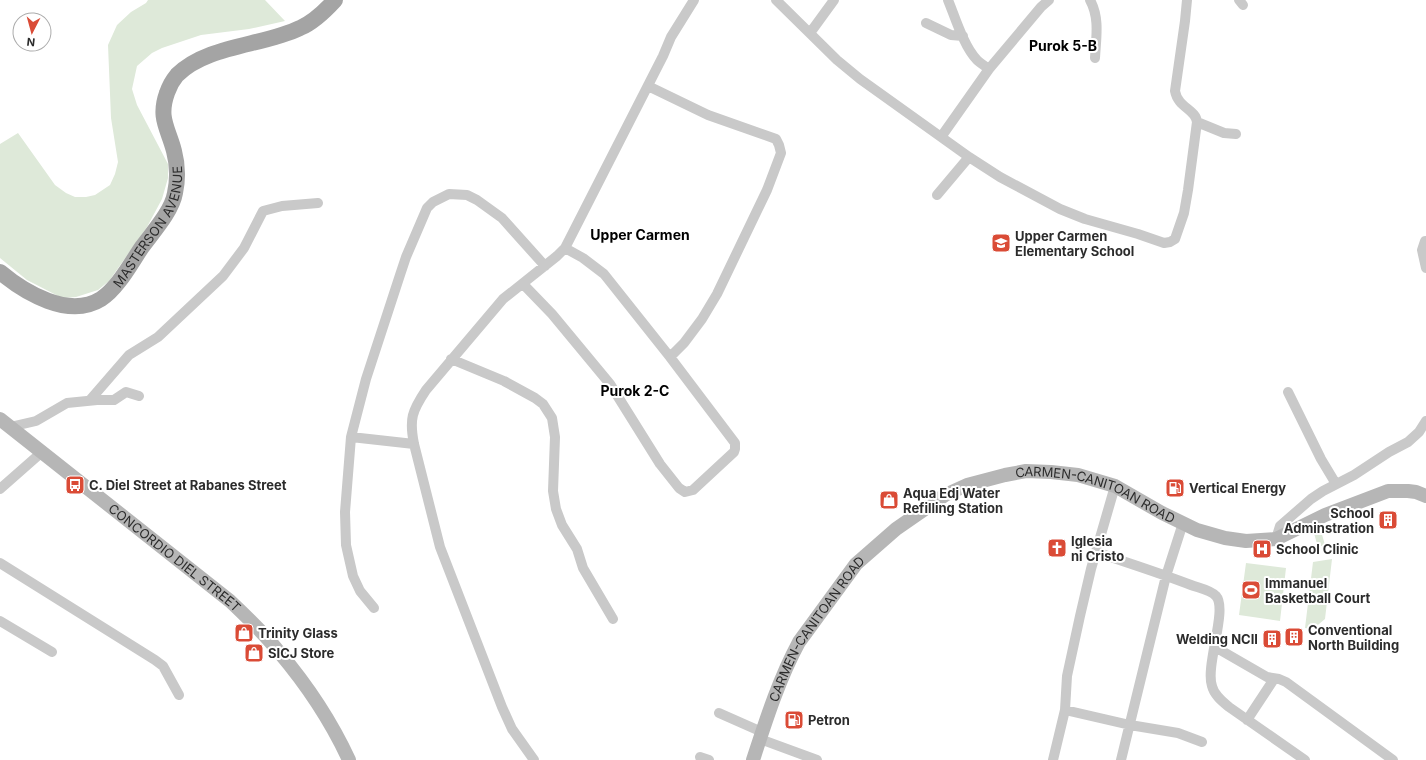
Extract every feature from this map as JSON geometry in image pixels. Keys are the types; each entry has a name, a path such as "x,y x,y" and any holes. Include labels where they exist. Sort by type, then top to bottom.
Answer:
{"main road":[{"name":"MASTERSON AVENUE","path":"0,272 33,295 55,303 68,306 82,305 92,303 102,298 112,289 126,271 169,209 175,196 178,180 177,168 174,151 164,120 162,108 169,86 177,75 191,64 221,51 288,33 300,28 315,19 335,0"},
{"name":"CONCORDIO DIEL STREET","path":"5,423 230,601 260,630 280,652 309,690 338,736 349,760"},
{"name":"CARMEN-CANITOAN ROAD","path":"753,760 787,665 799,642 856,564 896,529 945,495 967,486 1005,475 1026,471 1078,475 1114,486 1162,513 1197,530 1225,538 1255,541 1276,539 1320,517 1388,491 1416,492 1426,496"}],"street":[{"path":"534,760 512,729 502,708 440,547 414,444 411,429 412,419 415,408 426,390 502,299 545,266 564,248 648,86 671,37 694,0"},
{"path":"776,0 837,60 860,79 969,157 1000,177 1060,209 1085,219 1164,243 1175,239 1184,213 1197,122 1197,117 1181,104 1176,97 1175,92 1187,0"},
{"path":"810,33 834,0"},
{"path":"948,0 963,36 977,60 989,69"},
{"path":"941,137 989,69 1041,7 1049,0"},
{"path":"1090,0 1096,10 1097,27 1095,58"},
{"path":"926,23 951,34 963,36"},
{"path":"648,86 708,115 776,139 781,153 767,190 717,294 693,331 670,358"},
{"path":"1197,122 1216,131 1236,134"},
{"path":"937,195 969,157"},
{"path":"374,608 360,591 353,576 346,545 345,512 351,437 366,379 406,257 428,208 433,202 449,194 467,195 477,200 502,218 545,266"},
{"path":"90,400 129,356 158,337 223,276 244,248 263,211 282,206 318,203"},
{"path":"1425,241 1422,250 1426,268"},
{"path":"523,284 552,314 610,384 660,464 678,488 685,492 693,490 734,452 736,446 732,438 604,274 583,258 564,248"},
{"path":"451,359 504,381 535,398 543,404 552,418 555,437 554,491 556,509 562,525 577,548 584,568 613,619"},
{"path":"5,423 36,421 68,403 90,400 114,400 126,392 140,396"},
{"path":"1288,392 1321,459 1336,484"},
{"path":"1276,539 1278,529 1283,522 1322,491 1354,475 1389,452 1408,442 1420,432 1426,421"},
{"path":"351,437 414,444"},
{"path":"0,489 42,452"},
{"path":"1053,760 1065,710 1067,676 1080,616 1114,486"},
{"path":"1121,760 1166,576 1183,523"},
{"path":"1096,552 1166,576 1216,596 1219,601 1220,608 1215,647 1209,670 1212,687 1221,700 1305,760"},
{"path":"0,563 155,660 163,666 179,694"},
{"path":"0,621 52,652"},
{"path":"1215,647 1267,677 1286,682 1393,760"},
{"path":"1247,720 1274,679"},
{"path":"1065,710 1130,725 1178,733 1202,742"},
{"path":"719,713 761,736 817,760"}],"green space":[{"path":"148,0 265,0 285,21 249,29 201,35 162,48 152,53 137,66 132,89 137,105 168,164 168,178 162,199 147,227 109,281 98,290 76,297 62,298 27,280 0,258 0,144 18,133 55,185 66,193 75,197 95,195 110,185 118,162 111,118 108,45 117,25 131,12 146,3"},
{"path":"1316,529 1321,531 1325,545 1318,547 1313,530"},
{"path":"1332,559 1325,619 1313,629 1305,628 1313,562"},
{"path":"1246,563 1286,568 1280,621 1239,615"}],"place":[{"name":"Upper Carmen Elementary School","path":"1001,243"},
{"name":"C. Diel Street at Rabanes Street","path":"75,485"},
{"name":"Vertical Energy","path":"1175,488"},
{"name":"Aqua Edj Water Refilling Station","path":"889,500"},
{"name":"School Adminstration","path":"1388,520"},
{"name":"Iglesia ni Cristo","path":"1057,548"},
{"name":"School Clinic","path":"1262,549"},
{"name":"Immanuel Basketball Court","path":"1251,590"},
{"name":"Trinity Glass","path":"244,633"},
{"name":"Conventional North Building","path":"1294,637"},
{"name":"Welding NCII","path":"1272,639"},
{"name":"SICJ Store","path":"254,653"},
{"name":"Petron","path":"794,720"}],"district":[{"name":"Purok 5-B","path":"1063,46"},
{"name":"Upper Carmen","path":"640,235"},
{"name":"Purok 2-C","path":"635,391"}]}
